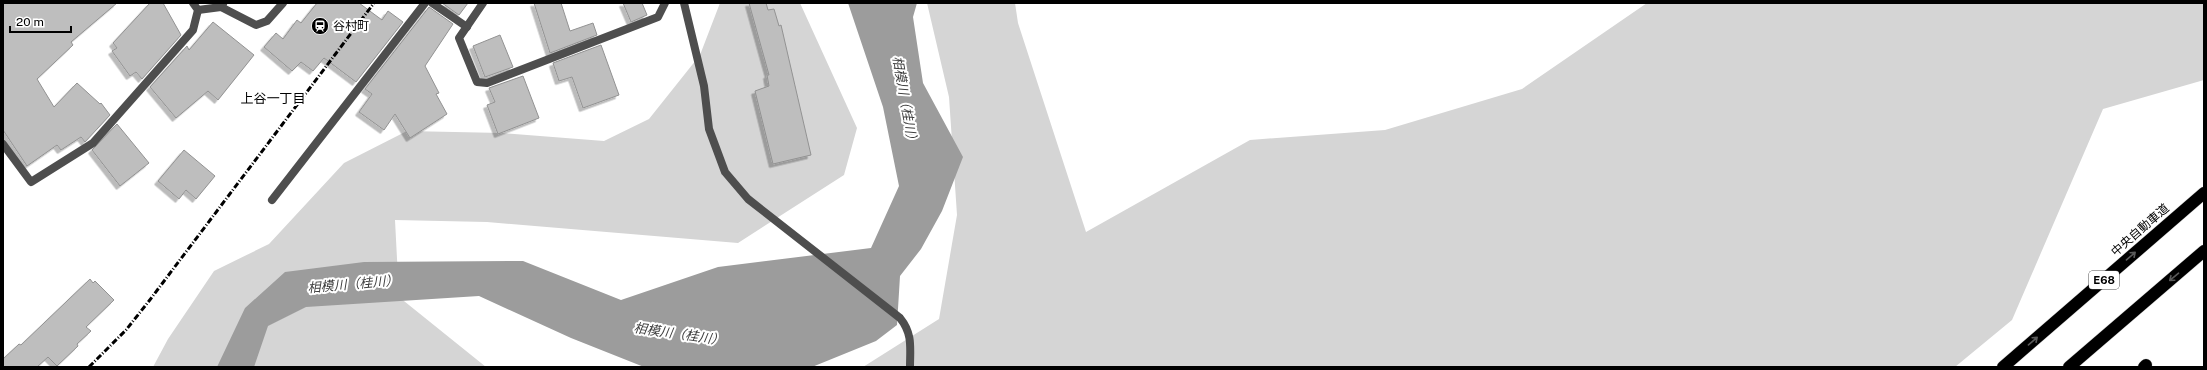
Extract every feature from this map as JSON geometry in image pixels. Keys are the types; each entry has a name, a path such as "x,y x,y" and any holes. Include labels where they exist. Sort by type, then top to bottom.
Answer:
{"highway":[{"name":"中央自動車道","path":"2003,367 2204,193"},
{"path":"2069,367 2204,251"}],"street":[{"path":"3,144 31,182 92,143 193,30 198,10 193,3"},
{"path":"198,10 223,5 256,25 267,21 283,3"},
{"path":"272,200 425,3"},
{"path":"432,3 467,27"},
{"path":"483,3 460,38 477,82 487,83 658,17 665,3"},
{"path":"684,3 704,86 709,129 725,172 748,199 900,318 908,327 910,334 910,367"}],"shaded area":[{"path":"720,3 800,3 857,128 844,175 738,243 487,222 395,220 399,297 486,367 153,367 168,339 214,271 269,244 344,163 407,131 502,133 604,141 649,119 700,55"},
{"path":"927,3 1015,3 1018,23 1086,232 1250,140 1385,130 1522,89 1647,3 2204,3 2204,80 2103,109 2012,320 1955,367 863,367 939,319 957,215 949,97"}],"water":[{"name":"相模川（桂川）","path":"848,3 917,3 913,17 923,83 963,157 942,211 921,249 900,276 897,325 876,341 812,367 644,367 571,338 479,296 306,307 268,326 254,367 217,367 245,308 285,272 364,262 523,261 621,300 718,267 871,248 899,186 883,107"}],"building":[{"path":"3,3 117,3 71,42 73,45 37,79 54,107 77,83 100,104 101,103 110,115 85,142 81,137 61,150 57,145 27,166 3,130"},
{"path":"150,3 163,3 181,35 142,79 136,72 130,76 112,51 117,48 113,43"},
{"path":"317,3 359,3 382,20 388,11 403,22 356,82 324,58 313,71 301,62 292,71 264,47 276,33 283,39 297,20 301,23"},
{"path":"442,3 468,3 459,15"},
{"path":"534,3 561,3 570,31 593,23 597,35 550,53"},
{"path":"623,3 642,3 647,15 631,22"},
{"path":"749,3 766,3 768,10 774,9 779,26 781,25 811,155 773,164 755,91 769,86 767,75 769,75"},
{"path":"429,7 453,24 425,66 439,93 436,94 447,114 410,138 395,114 384,130 359,112 372,94 365,89"},
{"path":"213,22 254,55 218,100 208,91 176,118 150,87 187,46 189,50"},
{"path":"500,35 513,67 485,77 473,46"},
{"path":"601,45 619,95 583,108 572,77 559,81 553,63"},
{"path":"523,76 539,118 498,134 487,105 495,102 489,88"},
{"path":"117,124 149,163 120,186 92,150"},
{"path":"184,150 215,176 196,199 186,190 179,199 158,181"},
{"path":"90,279 93,283 95,281 114,300 86,327 91,331 77,344 78,346 57,366 48,357 37,367 3,367 3,359 19,344 21,345"}],"railway":[{"path":"89,367 126,330 149,301 374,3"}],"place":[{"name":"谷村町","path":"320,26"}],"district":[{"name":"上谷一丁目","path":"273,98"}]}
